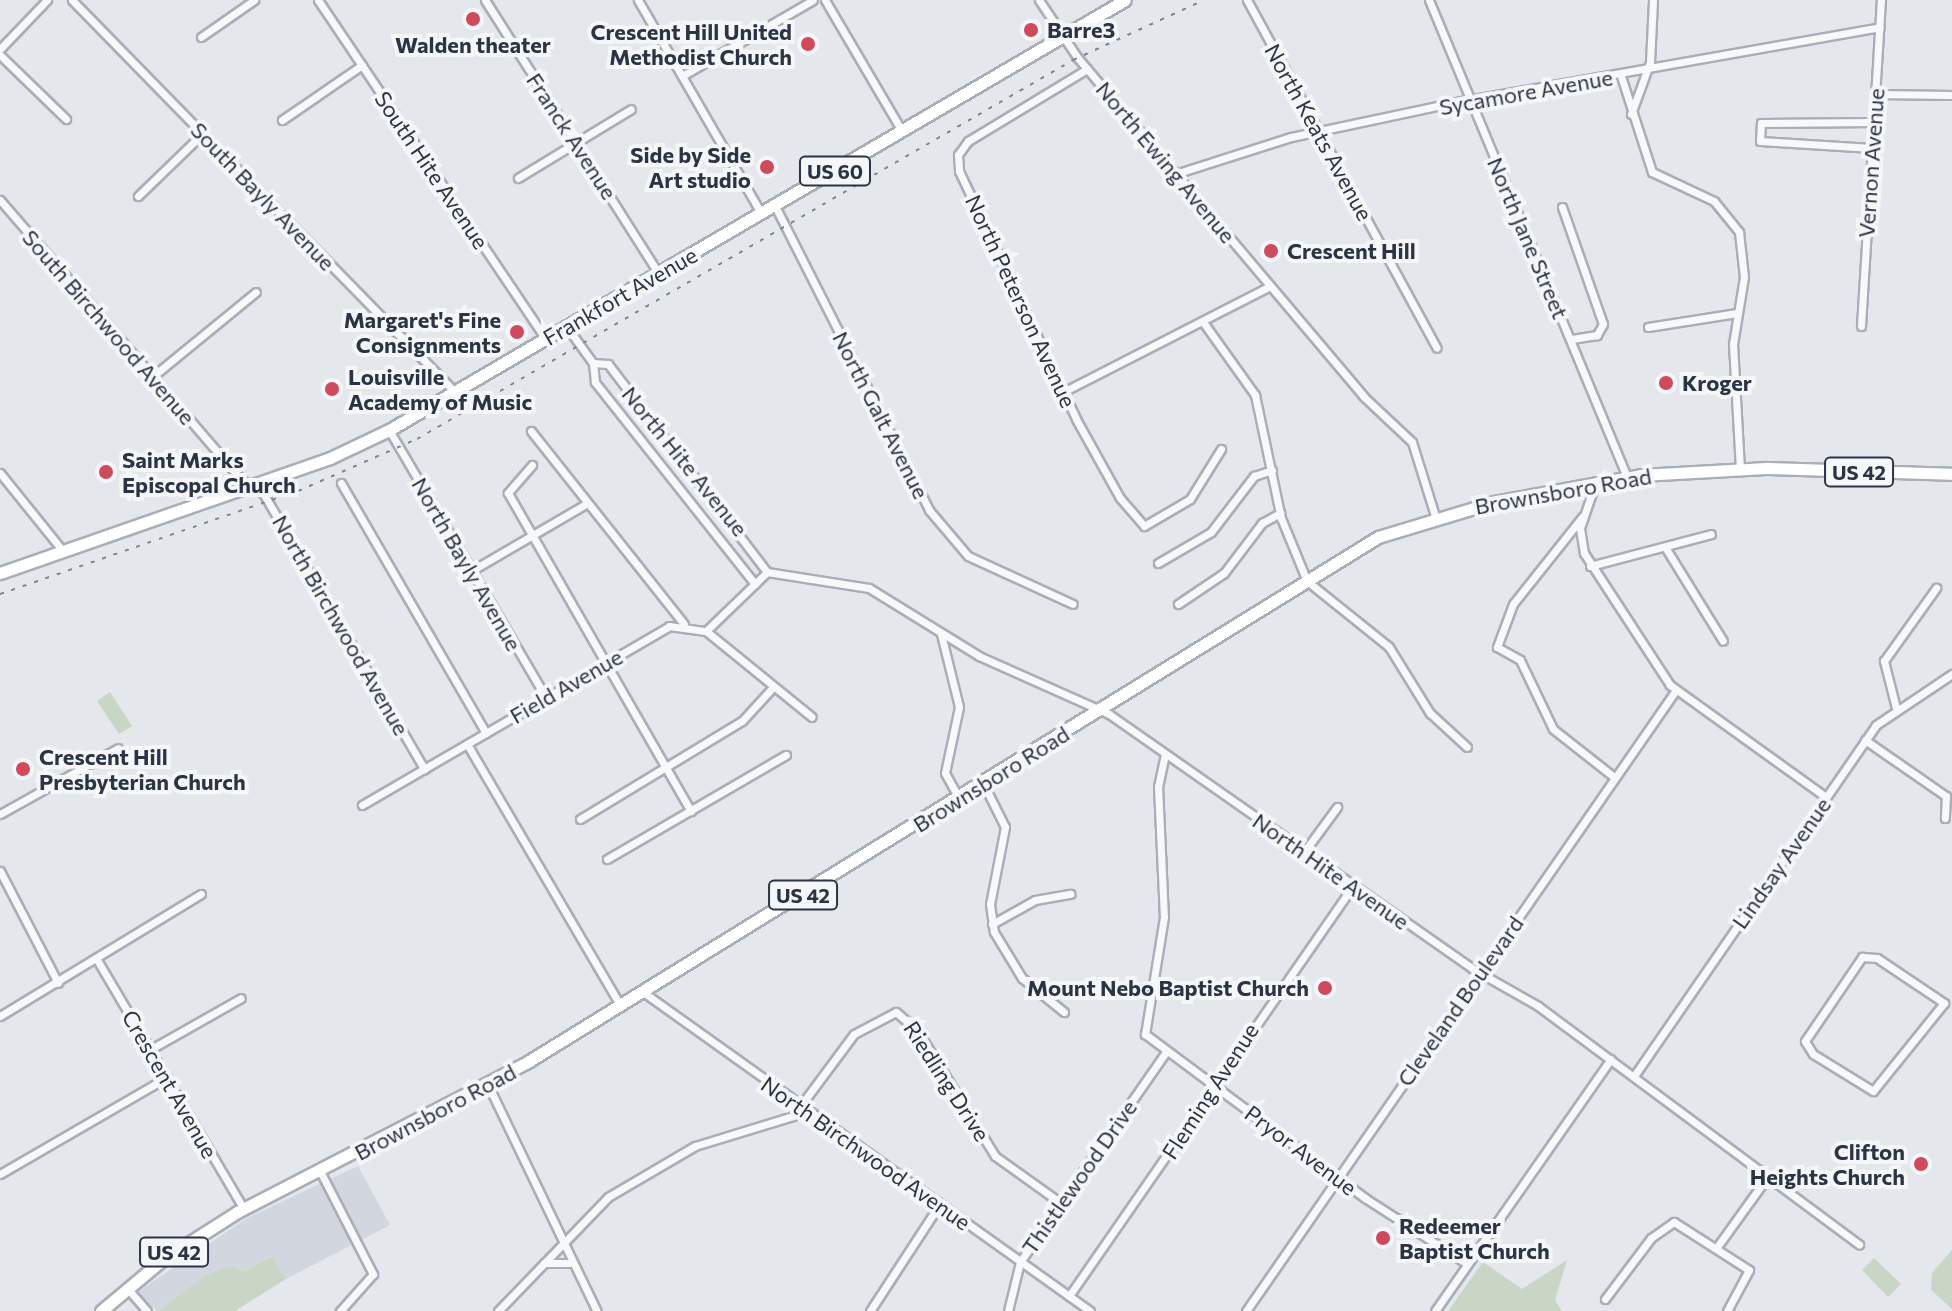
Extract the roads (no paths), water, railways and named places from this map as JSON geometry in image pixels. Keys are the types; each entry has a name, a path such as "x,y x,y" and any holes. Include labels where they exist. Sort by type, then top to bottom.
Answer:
{"main road":[{"name":"Frankfort Avenue","path":"0,573 253,485 389,430 1125,0"},
{"name":"Brownsboro Road","path":"101,1311 127,1288 244,1209 321,1173 488,1085 959,798 1378,537 1435,516 1627,477 1740,469 1952,474"}],"street":[{"path":"0,49 47,0"},
{"name":"South Bayly Avenue","path":"72,0 455,392"},
{"path":"201,37 242,3 254,0"},
{"name":"South Hite Avenue","path":"318,0 546,339"},
{"name":"Franck Avenue","path":"485,0 658,273"},
{"path":"638,0 761,213"},
{"path":"682,76 813,0"},
{"path":"825,0 902,131"},
{"name":"North Ewing Avenue","path":"1039,0 1087,69 1175,174 1363,396 1412,442 1435,516"},
{"name":"North Keats Avenue","path":"1247,0 1437,348"},
{"name":"North Jane Street","path":"1429,0 1627,477"},
{"path":"1631,114 1647,73 1653,0"},
{"name":"Vernon Avenue","path":"1861,326 1881,0"},
{"name":"Sycamore Avenue","path":"1175,174 1320,134 1472,102 1647,73 1880,27"},
{"path":"0,55 66,119"},
{"path":"282,120 362,65"},
{"name":"North Peterson Avenue","path":"1087,69 968,141 958,155 1063,392 1120,498 1144,526 1184,504 1221,449"},
{"path":"1621,76 1652,172 1714,201 1736,224 1744,261 1737,313 1740,469"},
{"path":"1876,94 1952,95"},
{"path":"518,178 631,109"},
{"path":"1872,148 1760,141 1761,123 1874,122"},
{"path":"138,196 203,133"},
{"name":"South Birchwood Avenue","path":"0,200 152,377 253,485"},
{"name":"North Galt Avenue","path":"775,206 929,510 968,556 1073,604"},
{"path":"1562,207 1603,324 1597,335 1571,339"},
{"path":"1063,392 1270,286"},
{"path":"152,377 256,292"},
{"path":"1648,327 1737,313"},
{"path":"1203,322 1255,395 1280,513 1307,581 1389,647 1430,713 1467,747"},
{"name":"North Hite Avenue","path":"567,327 593,363 595,382 755,584"},
{"name":"North Hite Avenue","path":"593,363 608,364 765,574 869,588 941,634 1097,710 1611,1059 1859,1244"},
{"name":"North Bayly Avenue","path":"389,430 546,698"},
{"path":"531,431 584,505 684,624 706,631 812,717"},
{"path":"532,465 508,493 691,811"},
{"path":"1158,563 1211,532 1254,476 1272,470"},
{"path":"0,473 63,551"},
{"path":"1596,481 1583,516 1581,544 1590,566 1676,690 1826,797"},
{"path":"341,483 486,733"},
{"name":"North Birchwood Avenue","path":"253,485 424,769"},
{"path":"471,571 584,505"},
{"path":"1178,604 1224,573 1262,523 1280,513"},
{"path":"1583,516 1513,604 1497,647 1520,660 1553,729 1614,777"},
{"path":"1590,566 1711,534"},
{"path":"1665,547 1723,641"},
{"path":"706,631 765,574"},
{"path":"1896,708 1883,679 1884,661 1936,588"},
{"name":"Field Avenue","path":"362,805 605,663 684,624"},
{"path":"941,634 959,707 945,773 959,798"},
{"name":"Lindsay Avenue","path":"1634,1076 1865,740 1896,708 1952,674"},
{"path":"580,819 752,713 773,687"},
{"name":"Cleveland Boulevard","path":"1246,1311 1676,690"},
{"path":"1865,740 1946,796 1945,818"},
{"path":"467,744 621,1006"},
{"path":"0,814 118,748"},
{"name":"Pryor Avenue","path":"1165,754 1158,786 1164,917 1143,1029 1166,1052 1339,1177 1466,1263"},
{"path":"607,859 786,755"},
{"path":"983,783 1006,833 992,924 1022,978 1064,1012"},
{"path":"1304,852 1337,807"},
{"path":"0,871 58,983"},
{"name":"Fleming Avenue","path":"1069,1296 1353,886"},
{"path":"0,1016 201,894"},
{"path":"992,924 1035,900 1070,894"},
{"path":"1944,1003 1877,958 1862,957 1808,1027 1807,1045 1864,1089 1879,1089 1944,1003 1952,999"},
{"name":"Crescent Avenue","path":"96,958 244,1209"},
{"name":"North Birchwood Avenue","path":"643,992 1090,1311"},
{"path":"151,1049 241,998"},
{"name":"Riedling Drive","path":"498,1311 596,1206 654,1167 695,1146 777,1124 801,1107 854,1034 900,1012 995,1156 1061,1203"},
{"name":"Thistlewood Drive","path":"1008,1311 1020,1262 1166,1052"},
{"path":"1435,1311 1611,1059"},
{"path":"0,1174 167,1077"},
{"path":"488,1085 559,1244 597,1311"},
{"path":"321,1173 373,1274 340,1311"},
{"path":"1717,1247 1768,1176"},
{"path":"870,1311 939,1205"},
{"path":"1605,1299 1667,1223 1681,1223 1751,1273 1727,1311"},
{"path":"542,1264 569,1263"},
{"path":"127,1288 147,1311"}],"railway":[{"path":"0,594 298,491 417,439 1073,60 1204,0"}],"place":[{"name":"Walden theater","path":"473,19"},
{"name":"Barre3","path":"1031,30"},
{"name":"Crescent Hill United Methodist Church","path":"808,44"},
{"name":"Side by Side Art studio","path":"767,167"},
{"name":"Crescent Hill","path":"1271,251"},
{"name":"Margaret's Fine Consignments","path":"517,332"},
{"name":"Kroger","path":"1666,383"},
{"name":"Louisville Academy of Music","path":"332,389"},
{"name":"Saint Marks Episcopal Church","path":"106,472"},
{"name":"Crescent Hill Presbyterian Church","path":"23,769"},
{"name":"Mount Nebo Baptist Church","path":"1325,988"},
{"name":"Clifton Heights Church","path":"1921,1164"},
{"name":"Redeemer Baptist Church","path":"1383,1238"}]}
